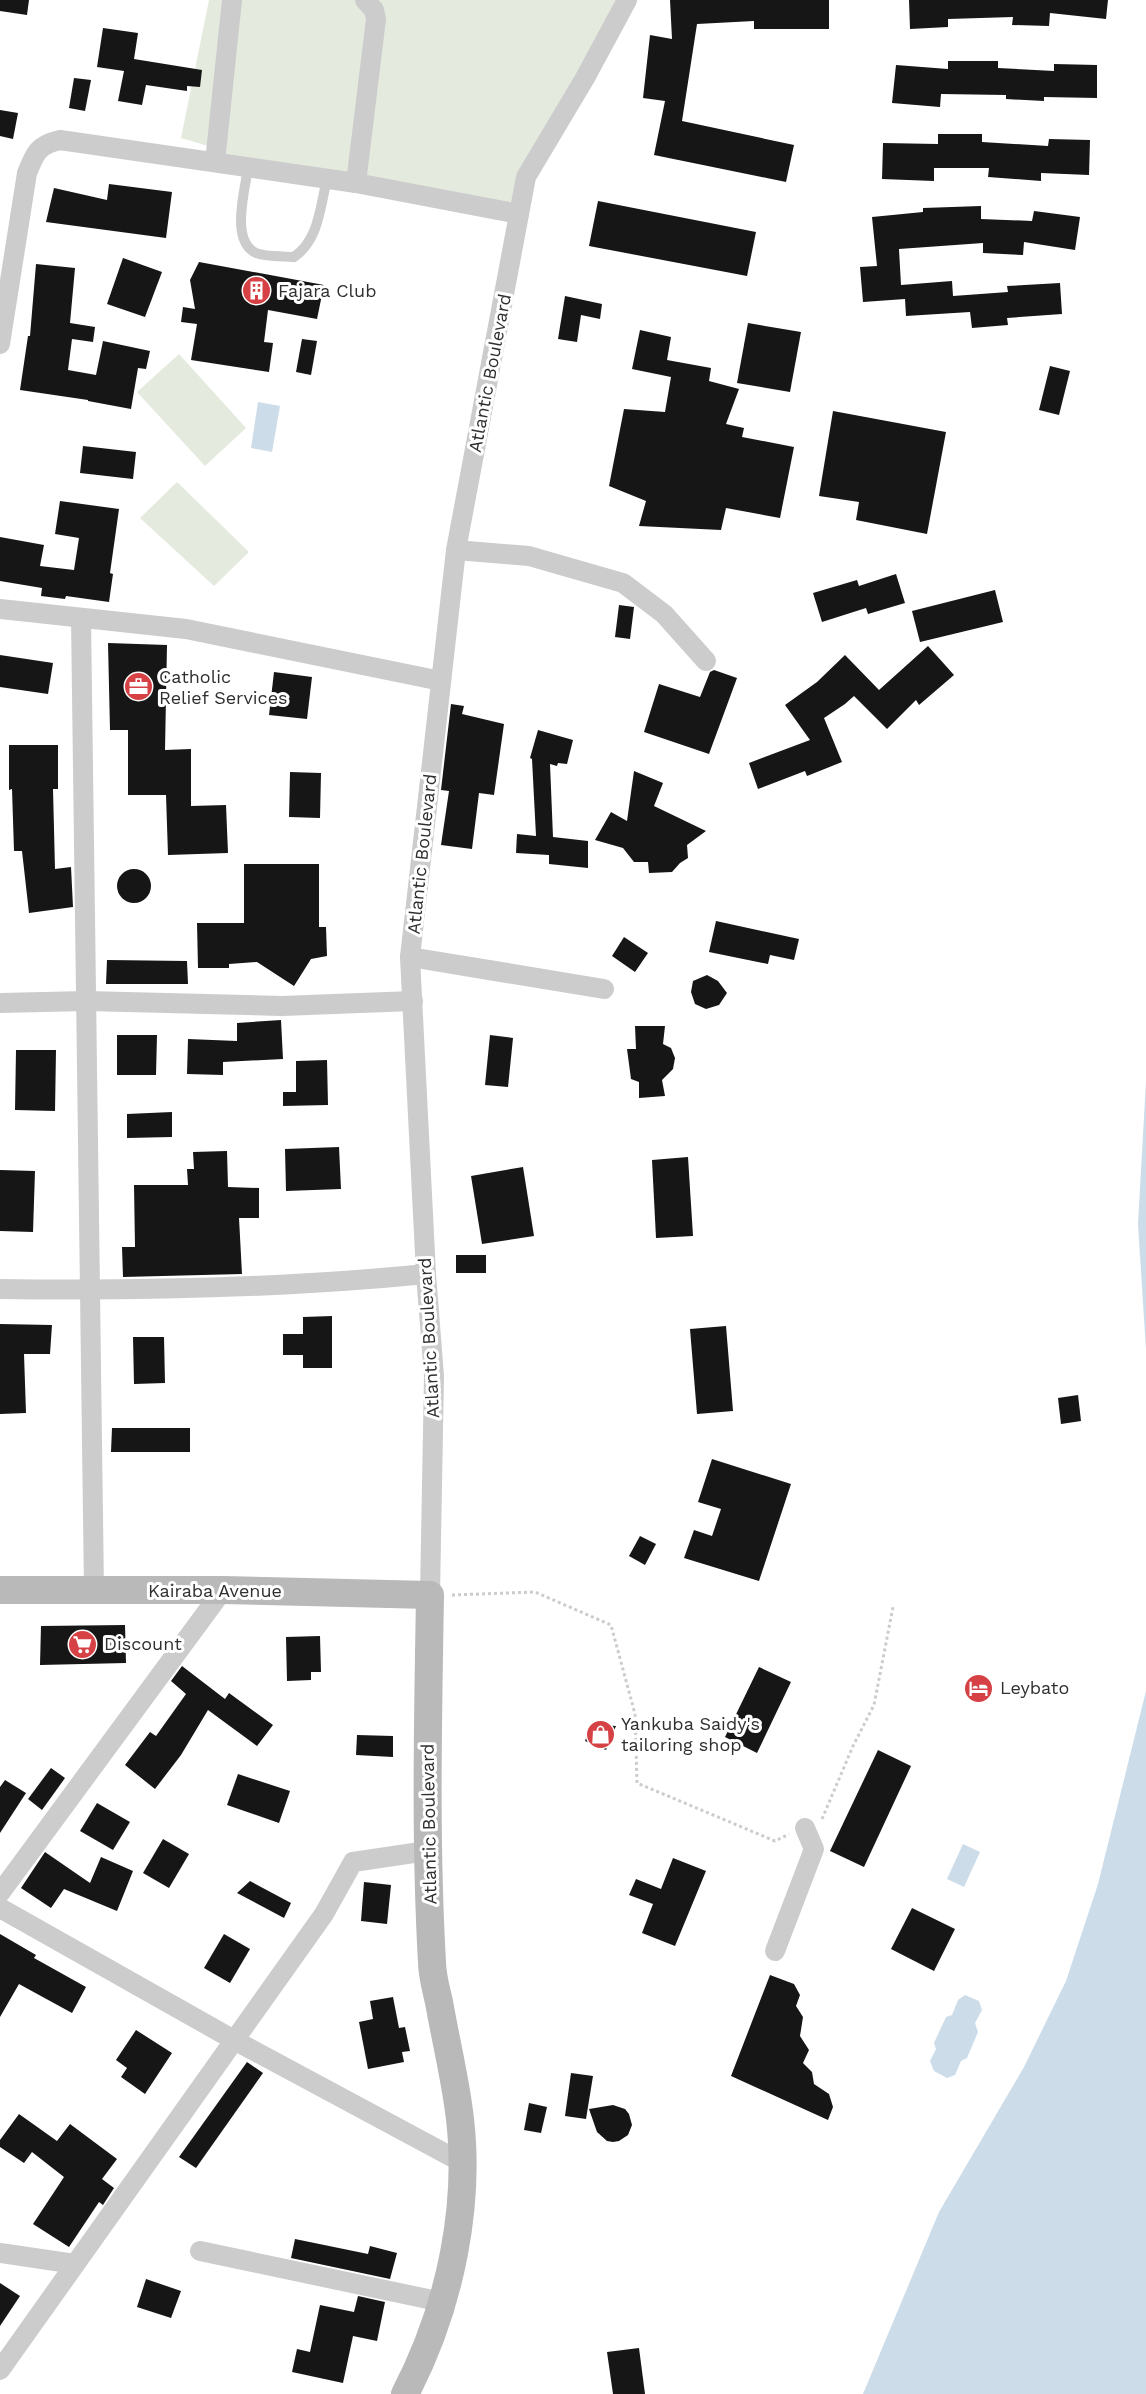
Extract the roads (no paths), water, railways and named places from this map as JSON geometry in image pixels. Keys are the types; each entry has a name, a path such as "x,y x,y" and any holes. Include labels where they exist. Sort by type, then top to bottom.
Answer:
{"street":[{"path":"215,162 232,0"},
{"path":"356,183 376,19 374,10 365,0"},
{"name":"Atlantic Boulevard","path":"405,2394 430,2337 442,2302 454,2250 463,2163 458,2103 432,1966 427,1851 434,1376 426,1274 410,957 456,550 526,177 585,78 627,0"},
{"path":"0,344 27,173 34,153 47,143 60,140 356,183 519,214"},
{"path":"456,550 529,556 623,583 664,614 706,661"},
{"path":"0,609 186,629 441,681"},
{"path":"81,618 94,1591"},
{"path":"410,957 604,989"},
{"path":"0,1003 86,1001 282,1006 413,1001"},
{"path":"0,1289 90,1290 351,1282 426,1274"},
{"name":"Kairaba Avenue","path":"0,1590 223,1590 430,1595"},
{"path":"0,1893 223,1590"},
{"path":"775,1951 814,1849 805,1828"},
{"path":"0,2370 324,1914 353,1862 427,1851"},
{"path":"0,1908 234,2040 463,2163"},
{"path":"200,2251 442,2302"},
{"path":"0,2253 75,2265"}],"lane":[{"path":"248,168 240,226 243,241 256,253 294,257 305,250 313,237 327,179"}],"water":[{"path":"258,402 280,406 272,452 251,448"},
{"path":"1146,1081 1146,1350 1138,1224"},
{"path":"1146,1691 1146,2394 863,2394 939,2212 1024,2067 1066,1981 1098,1884"},
{"path":"963,1844 980,1852 964,1887 947,1879"},
{"path":"965,1995 979,2001 982,2010 975,2023 978,2032 967,2058 961,2061 955,2075 947,2078 934,2071 930,2061 936,2049 934,2043 946,2017 952,2015 958,2000"}],"place":[{"name":"Fajara Club","path":"257,291"},
{"name":"Catholic Relief Services","path":"138,687"},
{"name":"Discount","path":"83,1644"},
{"name":"Leybato","path":"979,1688"},
{"name":"Yankuba Saidy's tailoring shop","path":"600,1734"}]}
